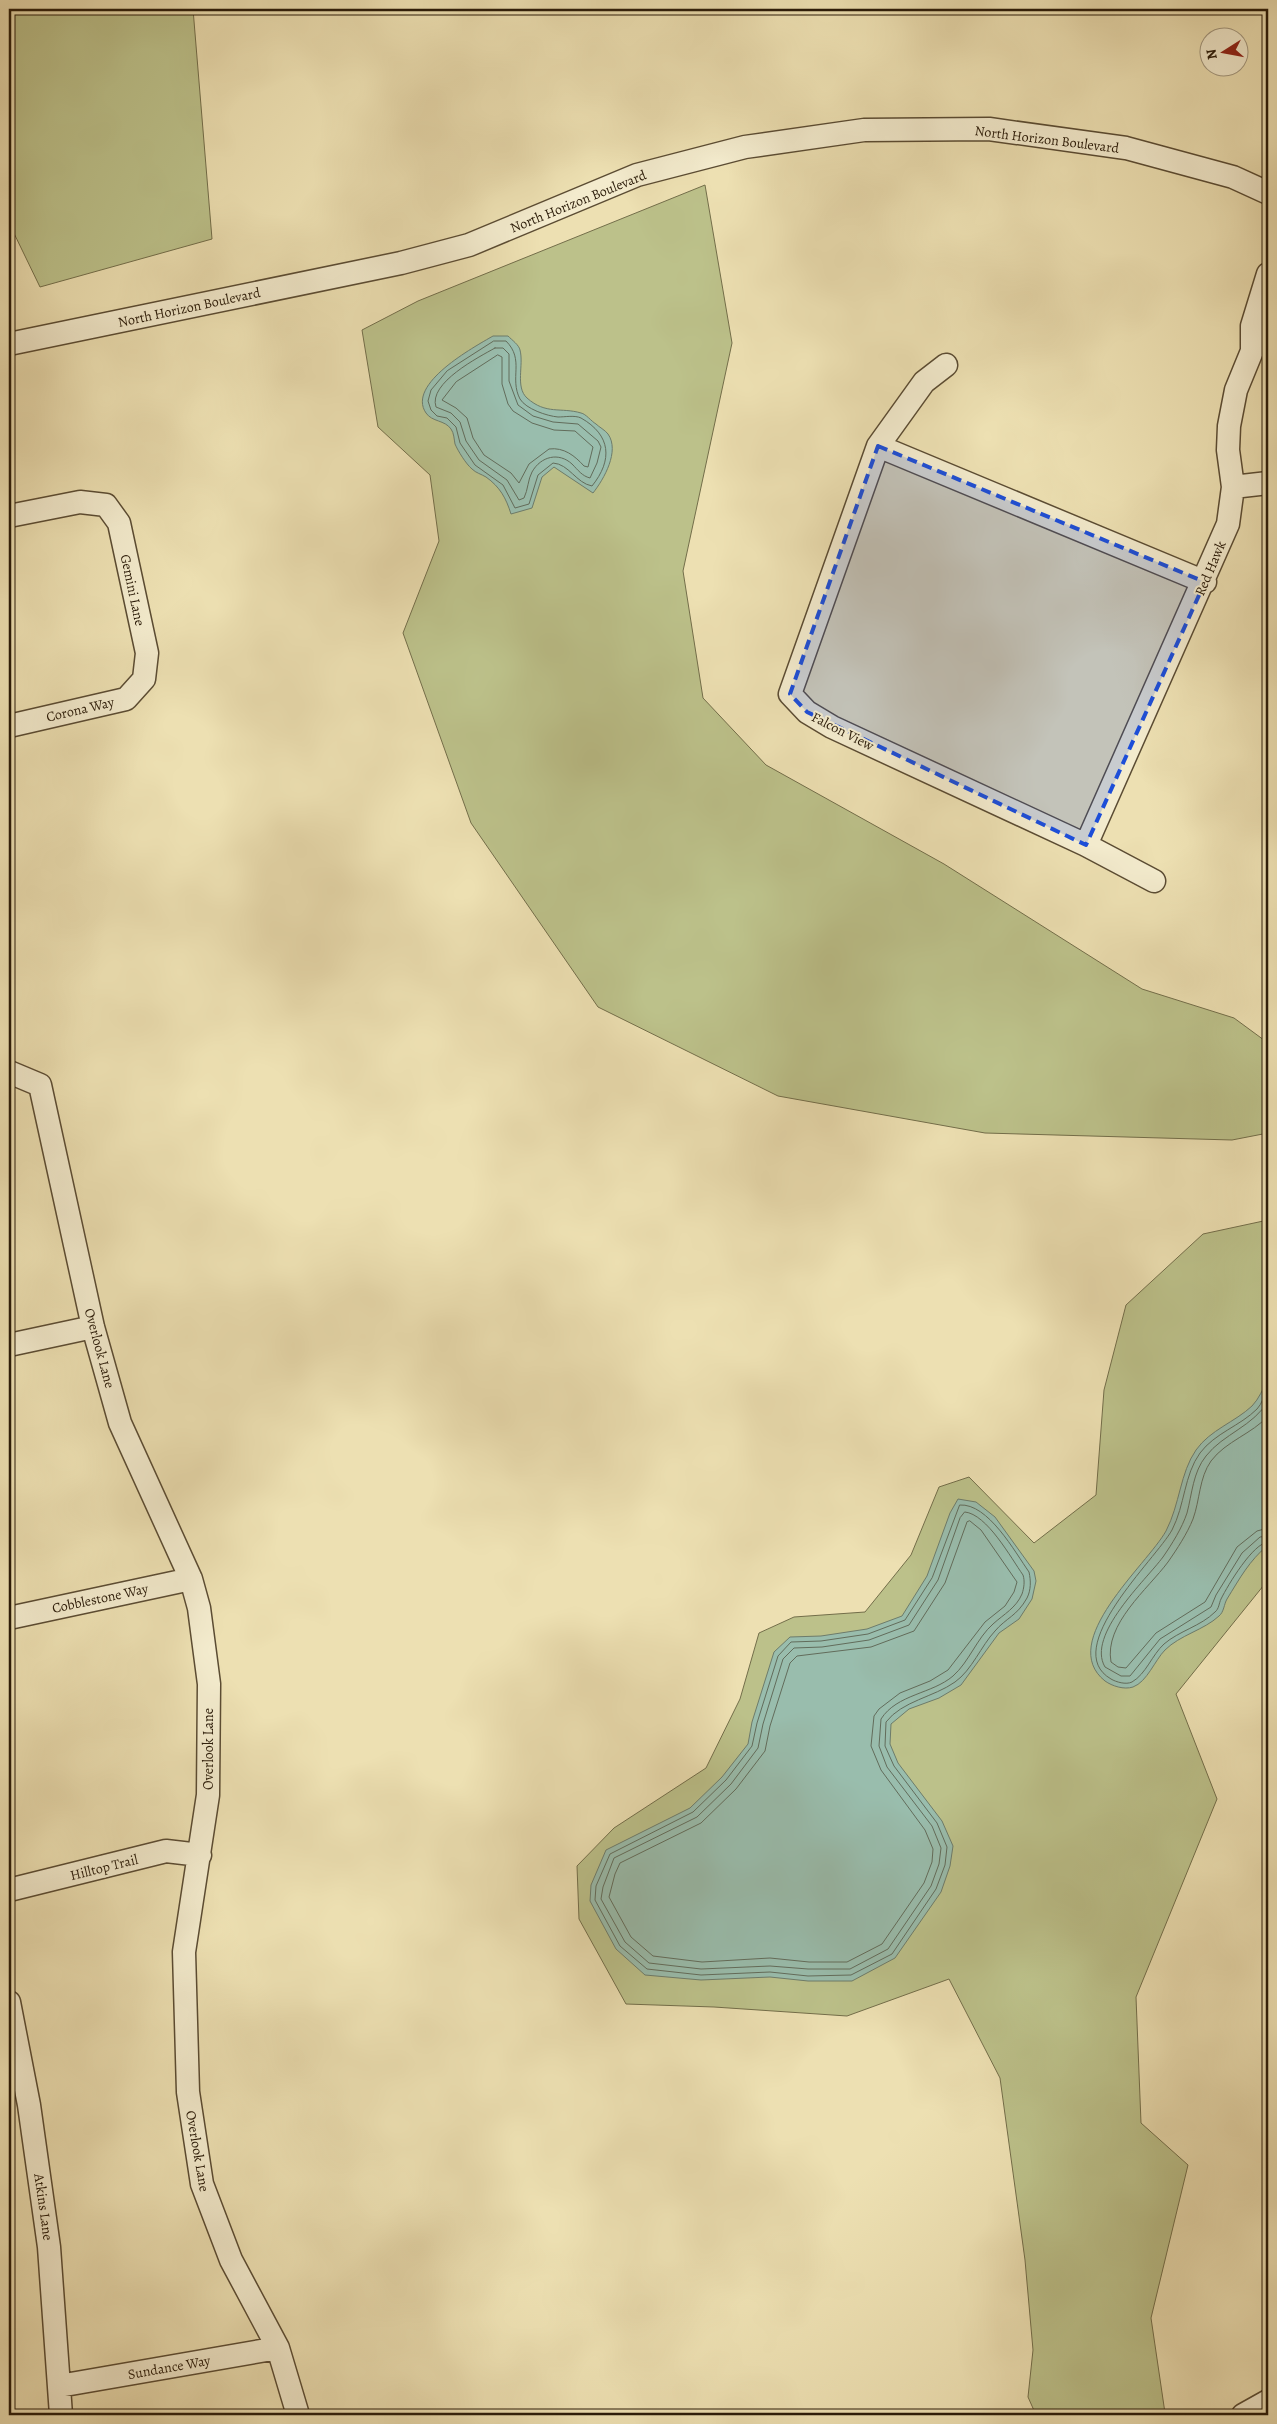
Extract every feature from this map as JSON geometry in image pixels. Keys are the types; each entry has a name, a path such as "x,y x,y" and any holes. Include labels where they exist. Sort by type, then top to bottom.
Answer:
{"street":[{"name":"North Horizon Boulevard","path":"9,344 401,263 470,245 637,175 745,147 864,130 989,129 1126,148 1233,177 1268,193"},
{"name":"Red Hawk","path":"1086,845 1205,582 1228,524 1233,486 1228,450 1229,426 1236,390 1252,351 1252,326 1268,274"},
{"name":"Falcon View","path":"946,365 924,382 878,446 790,694 807,712 832,727 1086,845 1154,880"},
{"path":"878,446 1205,582"},
{"path":"1233,486 1268,483"},
{"name":"Gemini Lane","path":"9,516 80,502 106,505 119,523 147,653 144,679"},
{"name":"Corona Way","path":"9,726 126,699 144,679"},
{"name":"Overlook Lane","path":"9,1072 40,1086 93,1327 120,1422 191,1579 199,1608 209,1684 208,1796 184,1952 188,2092 202,2184 231,2260 278,2348 298,2415"},
{"path":"9,1345 93,1327"},
{"name":"Cobblestone Way","path":"9,1618 191,1579"},
{"name":"Hilltop Trail","path":"9,1890 166,1851 200,1855"},
{"name":"Atkins Lane","path":"9,2002 29,2105 50,2247 61,2415"},
{"name":"Sundance Way","path":"59,2386 278,2348"},
{"path":"1243,2415 1268,2401"}],"highlighted area":[{"path":"878,446 1205,582 1086,845 807,712 790,694"}],"green space":[{"path":"9,9 193,9 212,239 40,287 9,223"},
{"path":"705,185 732,343 683,571 703,698 766,765 944,864 1142,989 1234,1018 1268,1043 1268,1133 1232,1140 985,1133 778,1096 598,1007 471,823 403,633 439,541 430,475 378,427 362,330 418,301"},
{"path":"1268,1220 1268,1580 1176,1694 1217,1799 1136,1997 1141,2123 1188,2165 1151,2318 1165,2413 1160,2415 1036,2415 1028,2397 1033,2350 1025,2260 1000,2078 949,1979 847,2016 714,2007 626,2004 579,1919 577,1866 614,1828 706,1768 740,1699 759,1633 794,1617 865,1612 911,1555 939,1487 969,1477 1034,1543 1096,1495 1104,1390 1126,1305 1203,1234"}],"water":[{"path":"493,336 508,336 517,344 521,356 521,388 527,398 547,409 574,411 583,414 608,434 612,448 609,465 593,493 554,467 542,477 532,508 511,514 505,498 499,489 486,477 470,467 460,454 451,429 426,413 422,402 425,390 433,379 458,358"},
{"path":"1268,1380 1268,1545 1245,1570 1219,1616 1165,1650 1147,1676 1138,1684 1126,1688 1108,1683 1093,1665 1091,1646 1098,1625 1125,1583 1166,1531 1171,1521 1183,1479 1196,1450 1208,1437 1252,1406"},
{"path":"958,1499 976,1502 995,1517 1034,1571 1036,1581 1032,1599 1019,1619 999,1633 961,1685 939,1698 909,1709 891,1724 890,1744 898,1763 942,1821 953,1846 950,1866 941,1892 895,1958 852,1981 808,1981 770,1977 701,1980 645,1975 616,1949 590,1901 591,1885 606,1850 690,1808 722,1777 748,1744 752,1722 774,1652 790,1637 821,1636 867,1629 902,1616 927,1576 950,1513"}]}
